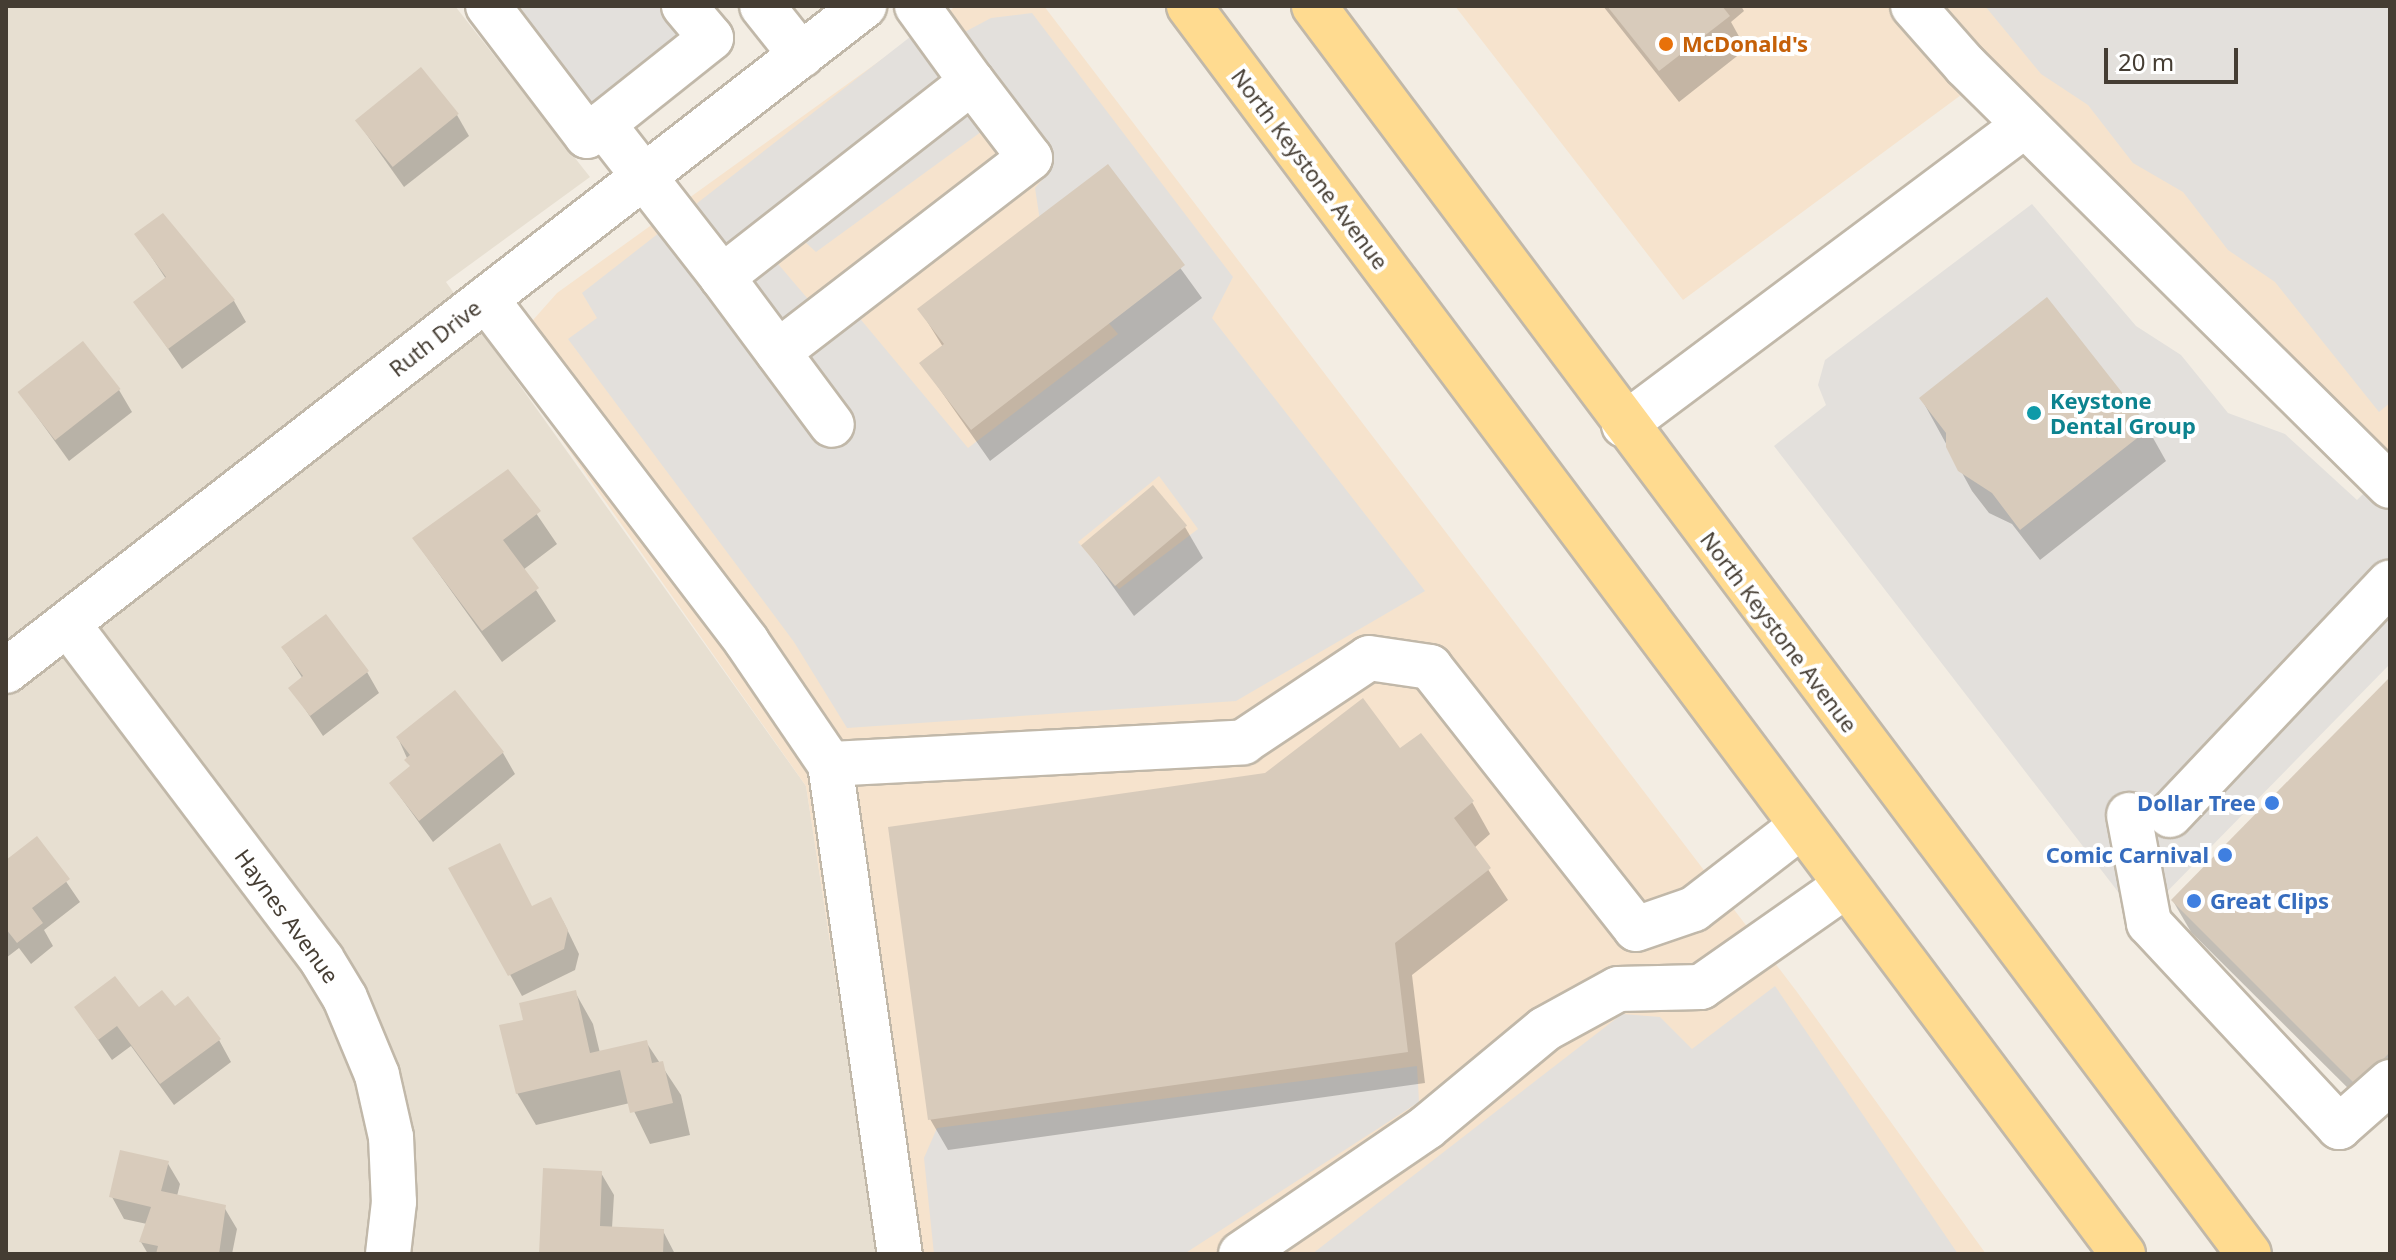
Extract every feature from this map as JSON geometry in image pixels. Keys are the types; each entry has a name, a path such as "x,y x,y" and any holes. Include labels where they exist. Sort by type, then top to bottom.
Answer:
{"main road":[{"name":"North Keystone Avenue","path":"1189,6 1800,827 2123,1254"},
{"name":"North Keystone Avenue","path":"1314,6 1624,425 2249,1254"}],"street":[{"path":"488,6 587,136 711,38 684,6"},
{"path":"762,6 801,55"},
{"name":"Ruth Drive","path":"6,671 864,6"},
{"path":"778,352 1030,158 917,6"},
{"path":"1913,6 2025,125 2390,486"},
{"path":"722,277 972,82"},
{"path":"603,124 832,425"},
{"path":"1624,425 2025,125"},
{"path":"486,299 747,642 830,764 900,1254"},
{"path":"2390,582 2149,815 2149,923 2339,1127 2390,1082"},
{"name":"Haynes Avenue","path":"68,624 322,960 355,1016 377,1075 391,1137 394,1202 388,1254"},
{"path":"830,764 1243,742 1369,658 1430,667 1636,929 1701,987"},
{"path":"1636,929 1694,909 1800,827"},
{"path":"1241,1254 1427,1127 1545,1029 1618,989 1701,987 1845,886"},
{"path":"1618,989 1636,929"}],"shaded area":[{"path":"6,6 455,6 590,177 446,282 806,786 878,1254 6,1254"},
{"path":"470,6 714,6 733,30 584,149"},
{"path":"956,6 1044,6 1797,992 1986,1254 878,1254 806,786 502,355 557,293"},
{"path":"1455,6 2390,6 2390,452 1999,67 1683,300"},
{"path":"1985,6 2390,6 2390,403 2379,412 2275,282 2228,250 2183,192 2133,163 2088,105 2041,74"},
{"path":"1032,13 1233,277 1212,318 1425,591 1236,701 847,728 794,642 568,339 597,318 582,293 928,23 944,43 991,18","holes":["1007,126 1049,172 1035,188 1044,247 1118,334 968,448 847,303 825,319 767,251 792,230 816,252 985,129","1159,476 1198,529 1119,589 1078,542"]},
{"path":"2032,204 2136,326 2181,355 2228,413 2285,434 2357,500 2390,467 2390,664 2153,906 2129,906 1774,446 1826,405 1818,385 1825,360"},
{"path":"1775,986 1958,1254 1312,1254 1622,1014 1660,1017 1692,1049"},
{"path":"1417,1066 1419,1102 1184,1254 934,1254 924,1158 937,1128"}],"building":[{"name":"McDonald's","path":"1607,6 1722,6 1730,16 1659,71"},
{"path":"421,67 459,114 393,167 355,120"},
{"path":"1108,164 1185,265 971,430 919,363 944,344 917,309"},
{"path":"163,213 235,300 168,349 133,302 166,277 134,234"},
{"name":"Keystone Dental Group","path":"2047,297 2150,428 2020,530 1992,493 1958,471 1946,447 1946,433 1919,398"},
{"path":"83,341 121,389 55,440 18,392"},
{"path":"508,469 541,511 503,540 539,588 482,631 412,538"},
{"path":"1153,485 1187,526 1115,586 1081,545"},
{"path":"326,614 369,671 310,716 288,688 303,676 281,647"},
{"path":"2390,677 2390,1052 2357,1086 2171,900"},
{"path":"455,690 504,752 419,821 389,783 410,766 404,760 410,755 396,737"},
{"path":"1363,698 1400,748 1421,733 1474,801 1454,818 1491,868 1395,943 1408,1052 928,1120 888,827 1265,773"},
{"path":"37,836 70,879 32,908 43,923 17,943 6,929 6,860"},
{"path":"500,843 532,906 551,897 568,930 564,949 508,976 448,868"},
{"path":"115,976 139,1007 162,990 175,1006 188,996 221,1039 160,1084 117,1026 98,1040 74,1007"},
{"path":"576,990 590,1053 647,1040 652,1063 663,1061 673,1103 630,1113 620,1070 516,1094 499,1025 523,1020 519,1003"},
{"path":"120,1150 169,1161 161,1191 226,1205 219,1254 156,1254 158,1246 139,1242 151,1207 109,1197"},
{"path":"543,1168 602,1171 600,1226 664,1229 663,1254 539,1254"}],"place":[{"name":"McDonald's","path":"1666,44"},
{"name":"Keystone Dental Group","path":"2034,413"},
{"name":"Dollar Tree","path":"2272,803"},
{"name":"Comic Carnival","path":"2225,855"},
{"name":"Great Clips","path":"2194,901"}]}
